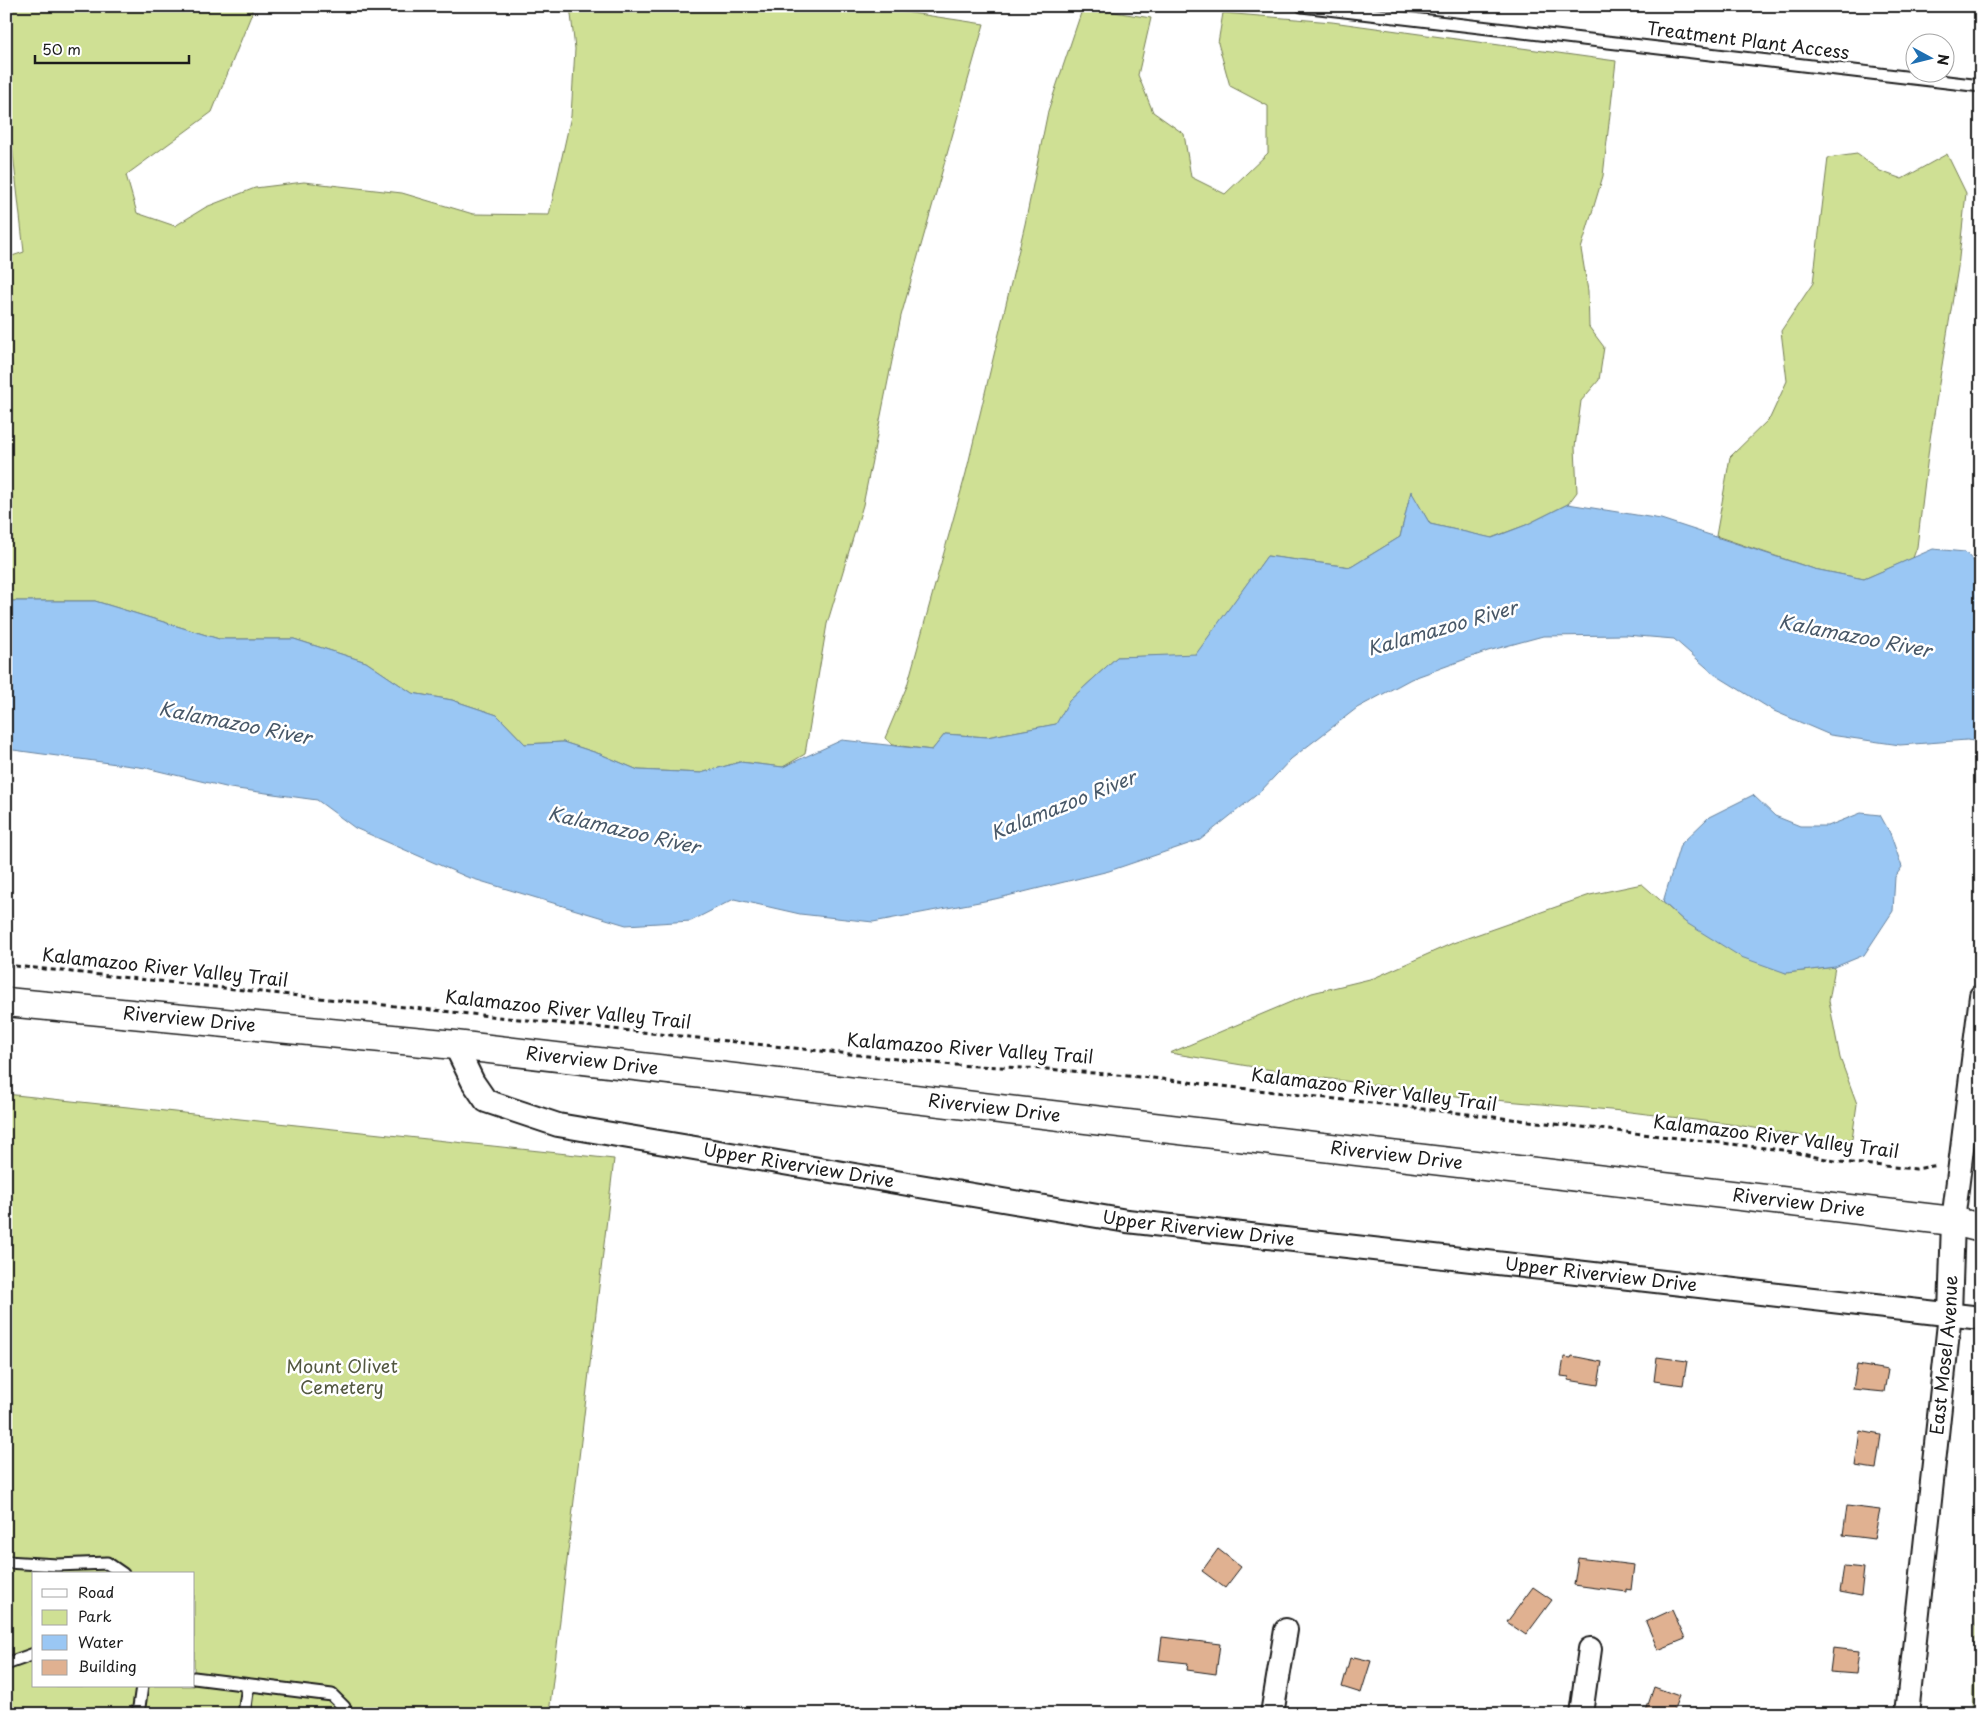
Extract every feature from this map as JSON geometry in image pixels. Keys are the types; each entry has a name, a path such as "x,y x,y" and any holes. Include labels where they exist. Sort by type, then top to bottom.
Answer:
{"street":[{"name":"East Mosel Avenue","path":"1907,1714 1950,1314 1953,1221 1981,996"},
{"name":"Riverview Drive","path":"6,1002 456,1045 1953,1221 1981,1228"},
{"name":"Upper Riverview Drive","path":"456,1045 473,1082 486,1101 558,1125 1127,1221 1981,1318"},
{"path":"1272,1714 1286,1630"},
{"path":"1581,1714 1590,1650"}],"lane":[{"name":"Treatment Plant Access","path":"1302,6 1981,86"},
{"path":"6,1562 57,1565 107,1563 120,1572"},
{"path":"6,1664 32,1655"},
{"path":"195,1678 332,1695 344,1707 346,1714"},
{"path":"244,1714 248,1685"},
{"path":"138,1714 142,1688"}],"path":[{"name":"Kalamazoo River Valley Trail","path":"6,965 954,1065 1047,1069 1152,1078 1783,1150 1827,1159 1916,1169 1931,1165"}],"green space":[{"path":"6,6 252,6 252,13 212,112 126,175 137,213 175,226 206,207 255,188 304,182 402,193 473,214 549,215 571,116 575,49 570,6 865,6 984,24 901,316 863,505 827,624 805,754 783,767 740,762 701,773 638,770 600,754 563,742 525,744 497,715 452,700 412,693 366,662 294,639 219,639 95,601 6,601 6,258 24,252 6,91"},
{"path":"1083,7 1151,18 1138,75 1153,112 1184,134 1191,177 1225,194 1268,153 1268,106 1230,86 1218,43 1223,13 1332,22 1616,61 1603,176 1581,249 1588,291 1589,327 1604,347 1599,380 1581,401 1575,447 1577,492 1568,504 1526,525 1491,538 1430,524 1411,492 1400,537 1351,567 1267,556 1196,655 1117,657 1069,701 1057,724 987,737 945,734 932,750 893,745 885,738 907,686 966,473 1025,224 1048,111"},
{"path":"1857,154 1880,171 1902,179 1947,154 1966,193 1958,267 1930,439 1917,547 1913,558 1864,579 1814,569 1716,536 1730,457 1770,418 1787,381 1781,331 1813,283 1828,158"},
{"path":"1642,884 1685,922 1786,973 1835,967 1829,1001 1840,1058 1857,1104 1852,1139 1824,1140 1737,1125 1622,1111 1471,1098 1308,1076 1170,1053 1312,993 1374,978 1453,943 1590,895"},
{"name":"Mount Olivet Cemetery","path":"6,1094 614,1159 549,1714 6,1714"},
{"path":"1981,1540 1981,1714 1972,1714 1978,1557"}],"water":[{"name":"Kalamazoo River","path":"1411,491 1430,524 1492,538 1526,525 1568,504 1661,519 1814,569 1864,579 1933,549 1965,552 1981,569 1981,742 1967,740 1900,745 1830,735 1774,711 1714,674 1674,639 1626,635 1543,636 1488,651 1411,679 1357,708 1291,759 1260,792 1200,840 1109,871 995,899 873,922 800,914 734,899 691,921 626,925 467,877 355,828 317,800 230,788 146,768 6,749 6,601 95,601 219,639 294,639 366,662 412,693 452,700 497,715 525,744 563,742 600,754 638,770 701,773 740,762 783,767 842,740 932,750 945,734 987,737 1056,724 1069,701 1117,657 1196,654 1267,556 1351,567 1400,537"},
{"path":"1753,795 1775,816 1800,826 1828,826 1861,813 1880,815 1890,833 1902,867 1895,877 1893,911 1864,955 1835,967 1786,973 1741,957 1685,922 1663,902 1680,845 1709,817"}],"building":[{"path":"1572,1356 1602,1362 1598,1385 1568,1380 1569,1377 1561,1376 1564,1357 1571,1358"},
{"path":"1657,1357 1687,1361 1683,1385 1654,1381"},
{"path":"1857,1365 1888,1370 1884,1392 1853,1389"},
{"path":"1860,1431 1881,1435 1876,1469 1855,1466"},
{"path":"1847,1506 1880,1510 1874,1539 1843,1535"},
{"path":"1218,1549 1241,1567 1225,1588 1202,1571"},
{"path":"1578,1558 1634,1565 1631,1590 1627,1589 1627,1592 1574,1585"},
{"path":"1844,1566 1864,1568 1861,1596 1840,1592"},
{"path":"1533,1587 1552,1600 1526,1635 1507,1622"},
{"path":"1672,1610 1685,1639 1658,1650 1646,1622"},
{"path":"1162,1637 1220,1644 1216,1674 1187,1670 1188,1663 1159,1660"},
{"path":"1833,1648 1859,1651 1856,1674 1830,1672"},
{"path":"1354,1657 1371,1661 1361,1693 1342,1687 1350,1658 1353,1659"},
{"path":"1654,1687 1679,1696 1672,1714 1645,1714"}]}
